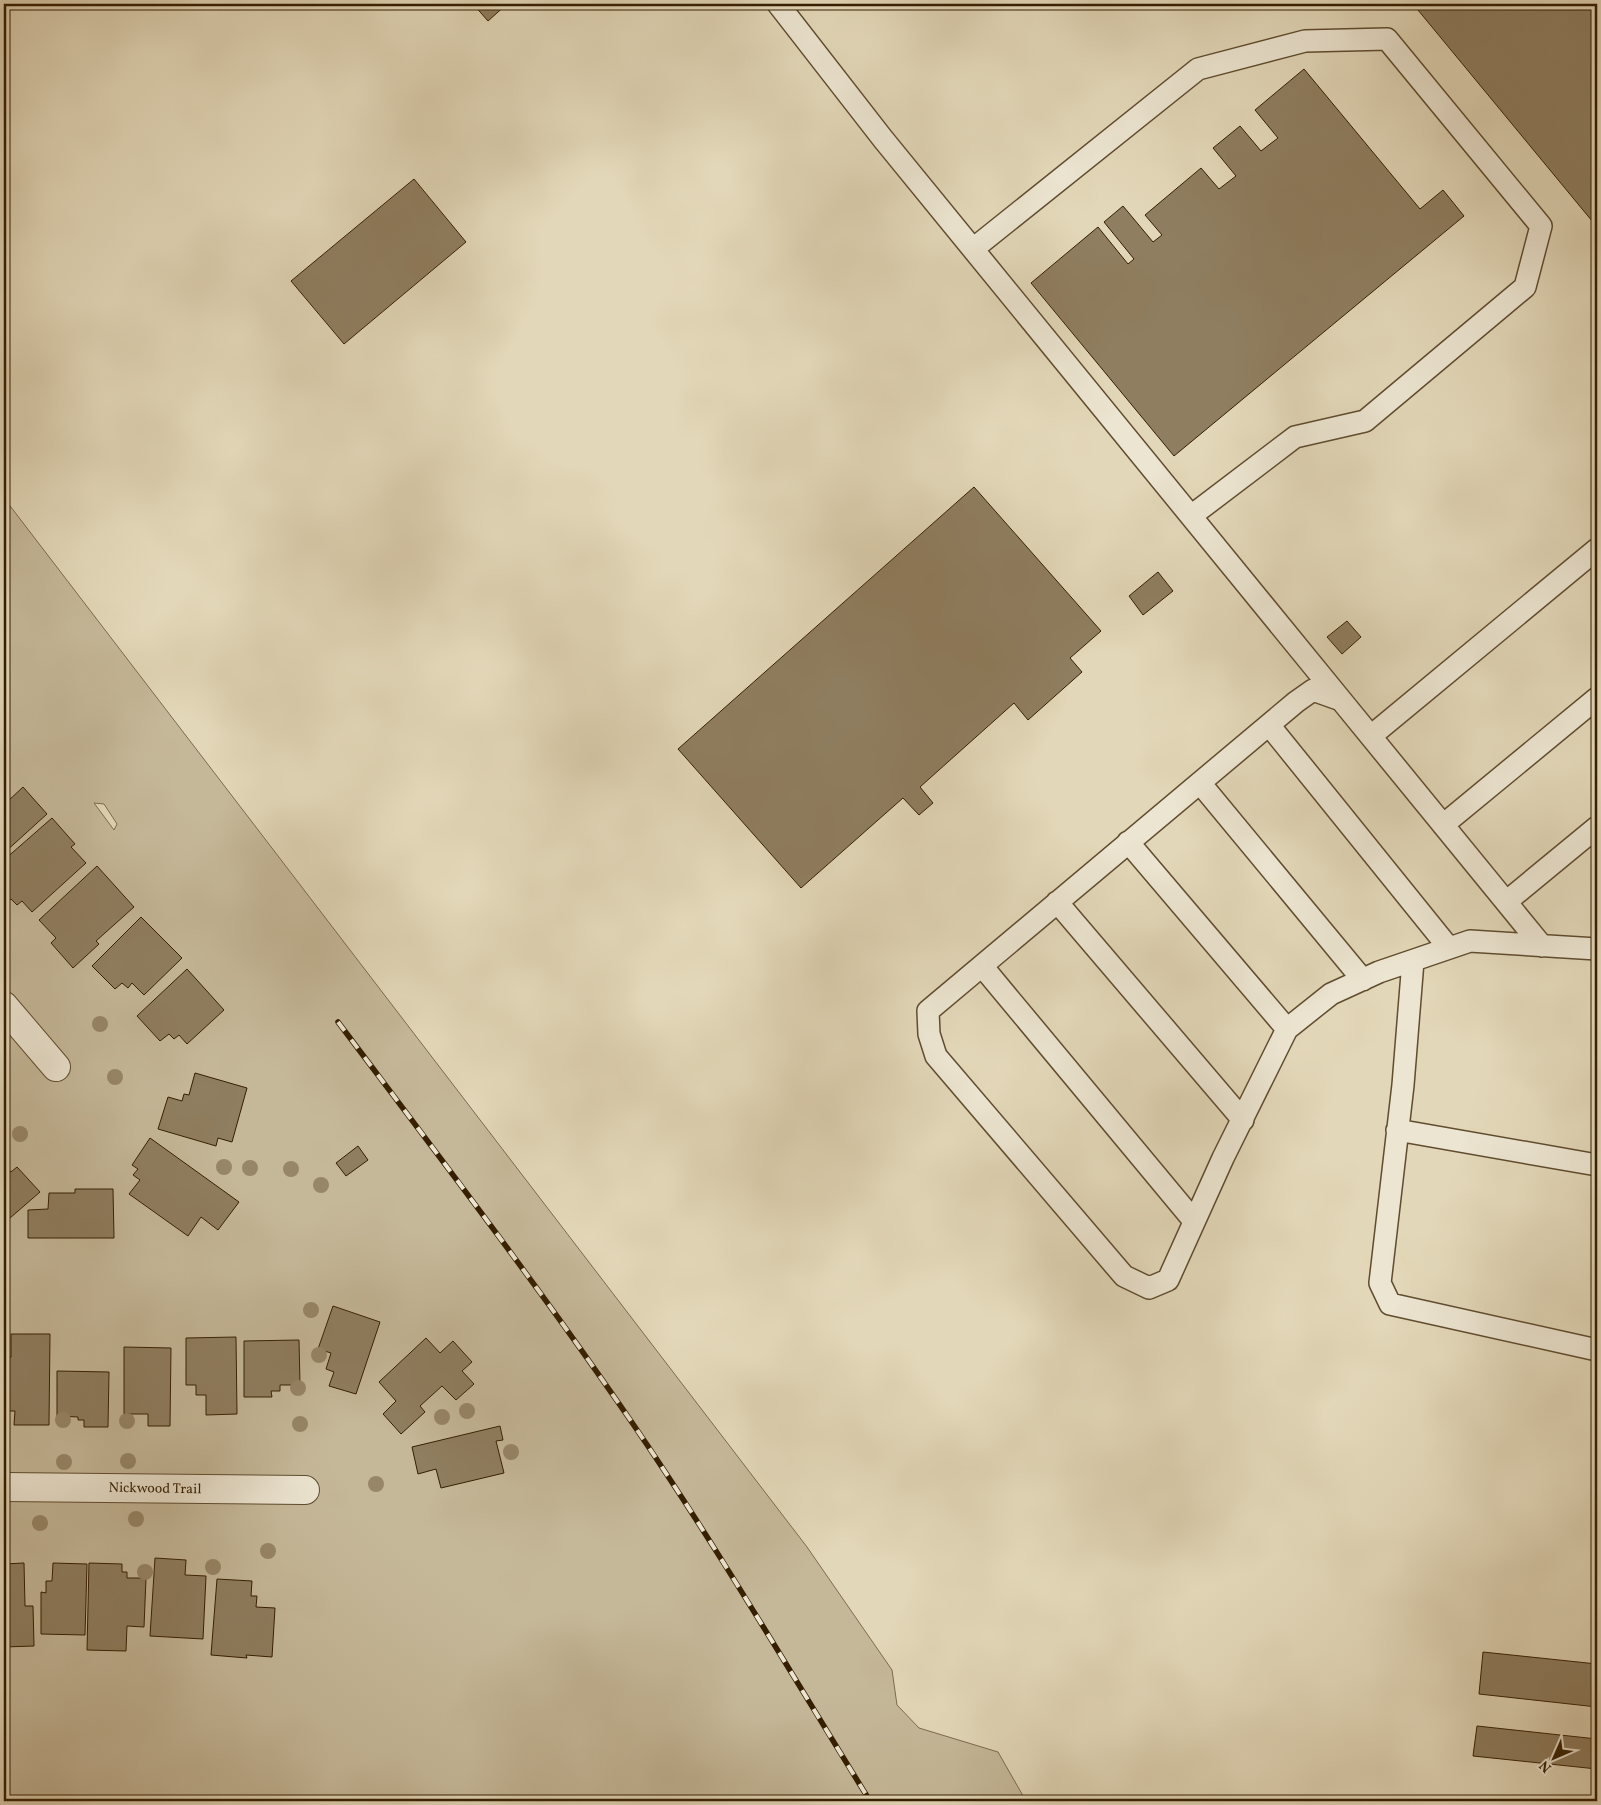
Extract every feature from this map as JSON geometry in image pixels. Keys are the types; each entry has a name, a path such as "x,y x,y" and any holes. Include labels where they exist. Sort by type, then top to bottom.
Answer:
{"street":[{"path":"4,1006 56,1067"},
{"name":"Nickwood Trail","path":"4,1488 306,1490"}],"lane":[{"path":"778,4 972,249 1542,946"},
{"path":"972,249 1198,69 1305,42 1387,39 1541,226 1525,287 1365,421 1295,437 1191,516"},
{"path":"1371,736 1597,549"},
{"path":"1341,700 1313,690 1296,702 928,1010 929,1034 936,1056 1124,1276 1149,1288 1168,1280 1223,1158 1287,1030 1331,994 1379,972 1470,941 1597,949"},
{"path":"1443,825 1597,698"},
{"path":"1269,725 1449,948"},
{"path":"1200,782 1363,980"},
{"path":"1506,902 1597,827"},
{"path":"1128,842 1287,1030"},
{"path":"1057,902 1243,1120"},
{"path":"1413,961 1380,1283 1390,1304 1597,1350"},
{"path":"982,966 1194,1221"},
{"path":"1397,1130 1597,1165"}],"shaded area":[{"path":"4,498 807,1547 892,1670 897,1705 919,1728 998,1752 1026,1801 4,1801","holes":["94,803 104,804 117,824 114,830"]}],"building":[{"path":"473,4 507,4 488,21"},
{"path":"1413,4 1597,4 1597,227"},
{"path":"1304,69 1420,209 1443,190 1464,216 1174,456 1031,283 1098,227 1128,264 1134,259 1104,222 1123,206 1153,242 1162,235 1145,215 1201,168 1219,189 1236,176 1213,148 1240,126 1261,151 1278,138 1255,110"},
{"path":"414,179 466,242 344,344 291,281"},
{"path":"974,487 1101,631 1070,658 1082,672 1028,720 1014,703 920,787 933,803 919,815 903,798 801,888 678,749"},
{"path":"1158,572 1173,591 1143,615 1129,596"},
{"path":"1347,621 1361,637 1342,654 1327,637"},
{"path":"23,787 47,814 4,853 4,801 6,803"},
{"path":"52,818 75,844 71,847 86,863 32,912 22,901 17,905 11,899 4,906 4,860"},
{"path":"97,866 134,907 96,941 99,944 73,968 51,943 56,938 39,920"},
{"path":"141,917 182,958 144,995 132,983 128,988 122,983 115,989 92,966"},
{"path":"187,969 224,1010 187,1044 179,1035 174,1039 169,1034 160,1041 137,1016"},
{"path":"195,1073 247,1088 232,1142 218,1138 216,1146 158,1129 168,1097 182,1101 184,1094 189,1095"},
{"path":"150,1138 239,1202 218,1230 201,1217 188,1236 129,1194 140,1180 133,1175 138,1169 132,1165"},
{"path":"358,1146 368,1160 346,1176 336,1163"},
{"path":"4,1164 11,1172 17,1167 40,1192 10,1218 7,1215 4,1217"},
{"path":"75,1189 113,1189 114,1238 28,1238 28,1210 48,1209 49,1193 75,1193"},
{"path":"333,1306 380,1322 356,1394 329,1386 334,1372 326,1369 331,1353 318,1349"},
{"path":"11,1334 50,1334 49,1425 14,1425 15,1411 9,1411 9,1405 4,1405 4,1357 11,1357"},
{"path":"236,1337 237,1414 206,1415 206,1395 196,1395 196,1385 186,1385 186,1338"},
{"path":"426,1338 440,1353 453,1341 472,1362 462,1371 474,1384 456,1400 442,1386 420,1406 425,1412 401,1434 383,1414 396,1401 379,1382"},
{"path":"299,1340 300,1385 280,1385 280,1391 271,1391 272,1397 244,1397 244,1341"},
{"path":"124,1347 171,1348 170,1426 148,1426 148,1414 124,1414"},
{"path":"57,1371 109,1372 108,1427 84,1427 84,1420 78,1420 78,1417 57,1416"},
{"path":"500,1426 503,1440 496,1441 504,1473 441,1488 436,1469 418,1474 412,1447"},
{"path":"155,1558 186,1560 185,1575 206,1576 203,1639 150,1636"},
{"path":"24,1563 25,1606 33,1606 34,1646 4,1647 4,1564"},
{"path":"53,1563 87,1564 85,1635 41,1634 41,1592 46,1593 46,1581 52,1581"},
{"path":"89,1563 122,1564 122,1572 127,1572 127,1578 146,1578 144,1627 127,1626 126,1651 87,1650"},
{"path":"217,1579 252,1581 251,1596 257,1596 256,1607 275,1608 272,1657 246,1655 247,1658 211,1655"},
{"path":"1483,1652 1597,1664 1597,1707 1479,1694"},
{"path":"1477,1726 1597,1739 1597,1769 1473,1756"}],"railway":[{"path":"338,1022 525,1272 633,1424 724,1564 870,1801"}]}
